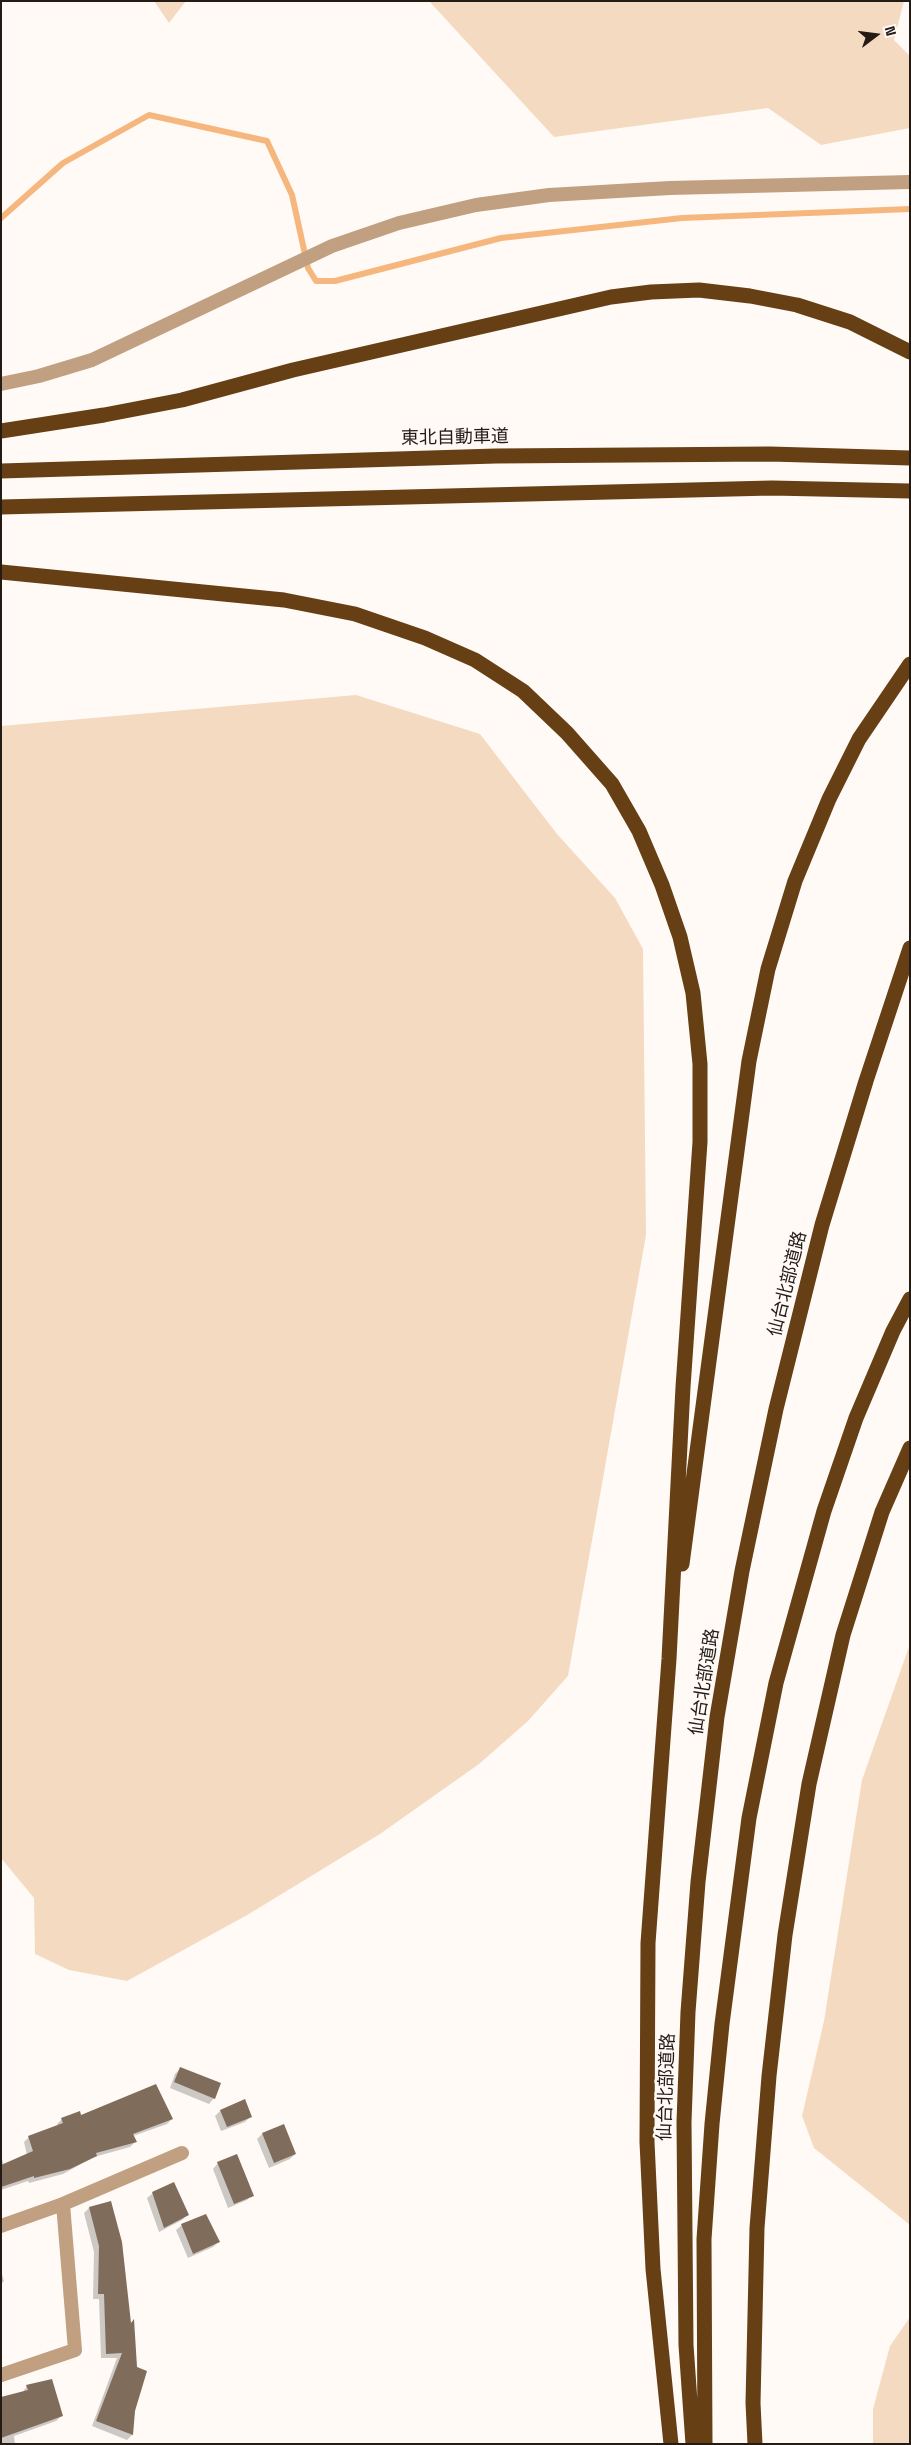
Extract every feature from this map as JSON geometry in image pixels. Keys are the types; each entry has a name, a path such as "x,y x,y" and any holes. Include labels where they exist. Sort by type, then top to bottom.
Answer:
{"highway":[{"path":"1,431 104,415 182,400 303,368 611,297 651,292 700,290 750,296 797,305 850,322 907,350"},
{"name":"東北自動車道","path":"1,471 496,456 770,454 910,458"},
{"path":"1,506 772,488 910,491"},
{"path":"1,572 284,600 355,614 425,638 475,660 523,691 567,733 612,784 639,831 662,885 680,937 693,993 700,1064 700,1142 683,1387 669,1659 648,1943 647,2142 652,2269 671,2444"},
{"path":"669,1659 702,1426 749,1061 768,968 795,881 829,799 859,739 910,664"},
{"name":"仙台北部道路","path":"693,2444 686,2345 684,2113 688,2012 698,1882 717,1717 742,1571 781,1389 825,1216 866,1081 910,948"},
{"path":"705,2444 704,2239 712,2124 722,2024 749,1818 776,1683 824,1511 856,1418 893,1331 910,1299"},
{"path":"755,2444 753,2403 757,2228 769,2076 786,1935 809,1784 843,1635 882,1512 910,1448"}],"street":[{"path":"1,384 39,376 92,360 317,252 399,223 476,205 549,195 670,188 910,182"},
{"path":"1,2226 63,2204 182,2153"},
{"path":"1,2375 75,2350 63,2204"}],"shaded area":[{"path":"154,1 186,1 169,23"},
{"path":"429,1 904,1 894,40 910,56 910,128 821,145 768,108 554,137"},
{"path":"356,695 480,734 557,834 615,898 643,949 646,1235 568,1676 528,1721 479,1764 380,1834 249,1914 127,1981 69,1970 35,1954 34,1898 1,1858 1,726"},
{"path":"910,1644 910,2225 814,2148 802,2116 824,2021 862,1780"},
{"path":"910,2317 910,2444 873,2444 873,2409 890,2346"}],"building":[{"path":"180,2067 221,2083 215,2099 174,2082"},
{"path":"156,2084 173,2119 133,2134 137,2142 96,2153 97,2156 70,2169 34,2178 34,2176 1,2187 1,2165 33,2151 28,2136 63,2123 61,2118 80,2111 81,2115"},
{"path":"245,2099 252,2117 227,2127 220,2110"},
{"path":"284,2124 296,2154 274,2163 262,2133"},
{"path":"237,2154 254,2196 234,2204 217,2162"},
{"path":"174,2182 189,2215 164,2228 152,2192"},
{"path":"111,2201 122,2242 131,2323 134,2319 137,2367 147,2371 135,2411 133,2435 96,2421 122,2353 106,2354 104,2294 98,2294 99,2246 89,2207"},
{"path":"206,2214 220,2242 193,2254 181,2224"},
{"path":"52,2379 63,2416 1,2438 1,2397 28,2390 26,2385"}],"waterway":[{"path":"1,218 63,163 149,115 267,141 292,195 308,268 316,281 335,281 501,238 682,218 910,209"}]}
